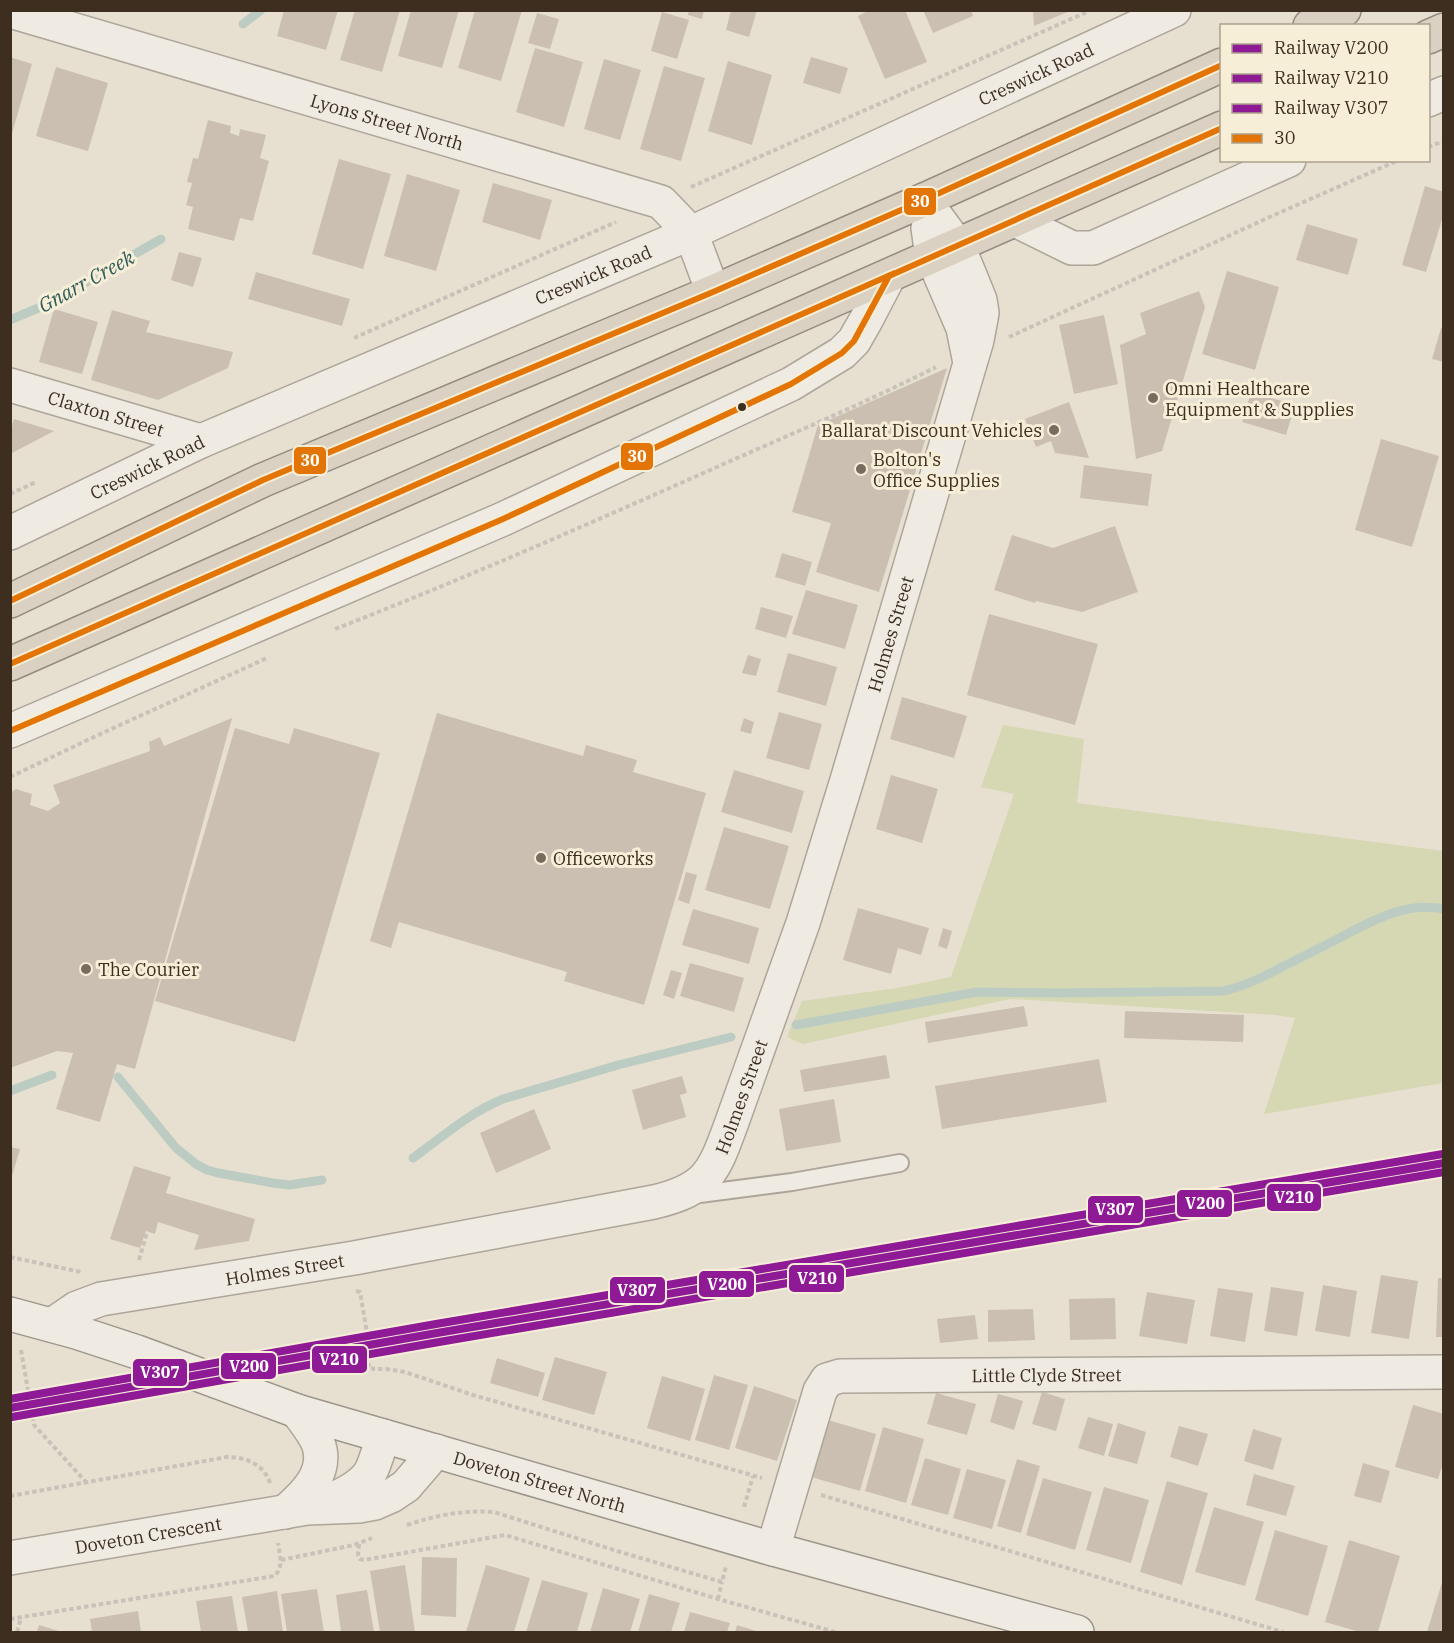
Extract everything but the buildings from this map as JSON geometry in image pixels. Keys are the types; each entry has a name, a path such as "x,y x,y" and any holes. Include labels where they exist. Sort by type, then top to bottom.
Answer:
{"highway":[{"path":"1314,24 1344,10"},
{"path":"10,601 263,480 713,292 924,200 1220,65"},
{"path":"10,664 1220,128"}],"street":[{"name":"Creswick Road","path":"10,533 201,441 691,233 1174,10"},
{"name":"Lyons Street North","path":"10,11 661,202 691,233 713,292"},
{"path":"1015,220 1072,248 1092,248 1285,162"},
{"name":"Holmes Street","path":"52,1325 77,1308 101,1299 354,1258 599,1213 670,1198 681,1194 706,1178 725,1142 814,890 955,368 977,340 982,309 980,300 945,251 924,200"},
{"path":"10,731 503,519 791,384 842,353 854,341 889,276"},
{"name":"Claxton Street","path":"10,385 201,441"},
{"name":"Doveton Street North","path":"15,1328 52,1325 137,1352 297,1411 773,1549 1077,1632"},
{"name":"Little Clyde Street","path":"773,1549 819,1392 827,1380 840,1376 1443,1372"},
{"path":"289,1511 309,1490 319,1471 320,1460 319,1446 315,1436 297,1411"},
{"name":"Doveton Crescent","path":"289,1511 335,1498 353,1488 368,1476 383,1436"},
{"name":"Doveton Crescent","path":"10,1558 289,1511 359,1506 384,1499 398,1492 412,1480 436,1451"}],"lane":[{"path":"670,1198 792,1182 900,1163"}],"path":[{"path":"696,184 1091,10"},
{"path":"1002,341 1394,162"},
{"path":"345,343 626,217"},
{"path":"329,631 561,536 809,426 955,368"},
{"path":"10,777 270,656"},
{"path":"140,1267 139,1260 147,1232"},
{"path":"10,1257 90,1274"},
{"path":"350,1290 360,1292 371,1356 364,1364 373,1366 374,1370 405,1372 473,1395 753,1476 742,1512"},
{"path":"15,1328 34,1425 86,1482"},
{"path":"10,1496 227,1457 241,1458 258,1465 289,1511 279,1570 274,1576 10,1619"},
{"path":"791,1486 1283,1632"},
{"path":"482,1511 509,1516 722,1582"},
{"path":"358,1544 358,1555 364,1560 505,1535 835,1632"},
{"path":"718,1599 729,1558"},
{"path":"17,1632 21,1618"}],"green space":[{"path":"1003,725 1084,739 1077,803 1443,851 1443,1083 1264,1114 1295,1018 1275,1015 1010,999 803,1044 787,1037 802,1001 897,988 951,977 1014,794 981,787"}],"waterway":[{"name":"Gnarr Creek","path":"243,24 261,10"},
{"name":"Gnarr Creek","path":"10,320 50,303 161,239"},
{"path":"796,1025 977,992 1224,991 1260,978 1381,917 1418,908 1444,909"},
{"path":"413,1158 467,1118 503,1099 618,1065 731,1037"},
{"path":"10,1091 52,1075"},
{"path":"118,1077 176,1148 207,1170 289,1185 322,1180"}],"rail line":[{"name":"V307","path":"10,1399 436,1324 1443,1154"},
{"name":"V200","path":"10,1408 437,1333 1444,1163"},
{"name":"V210","path":"12,1417 439,1342 1444,1172"}],"transit line":[{"name":"30","path":"10,601 263,480 713,292 924,200 1220,66"},
{"name":"30","path":"10,731 503,519 791,384 842,353 854,341 889,276 1220,129"},
{"name":"30","path":"10,664 895,273"}],"place":[{"name":"Omni Healthcare Equipment & Supplies","path":"1153,398"},
{"name":"Ballarat Discount Vehicles","path":"1054,430"},
{"name":"Bolton's Office Supplies","path":"861,469"},
{"name":"Officeworks","path":"541,858"},
{"name":"The Courier","path":"86,969"}]}
